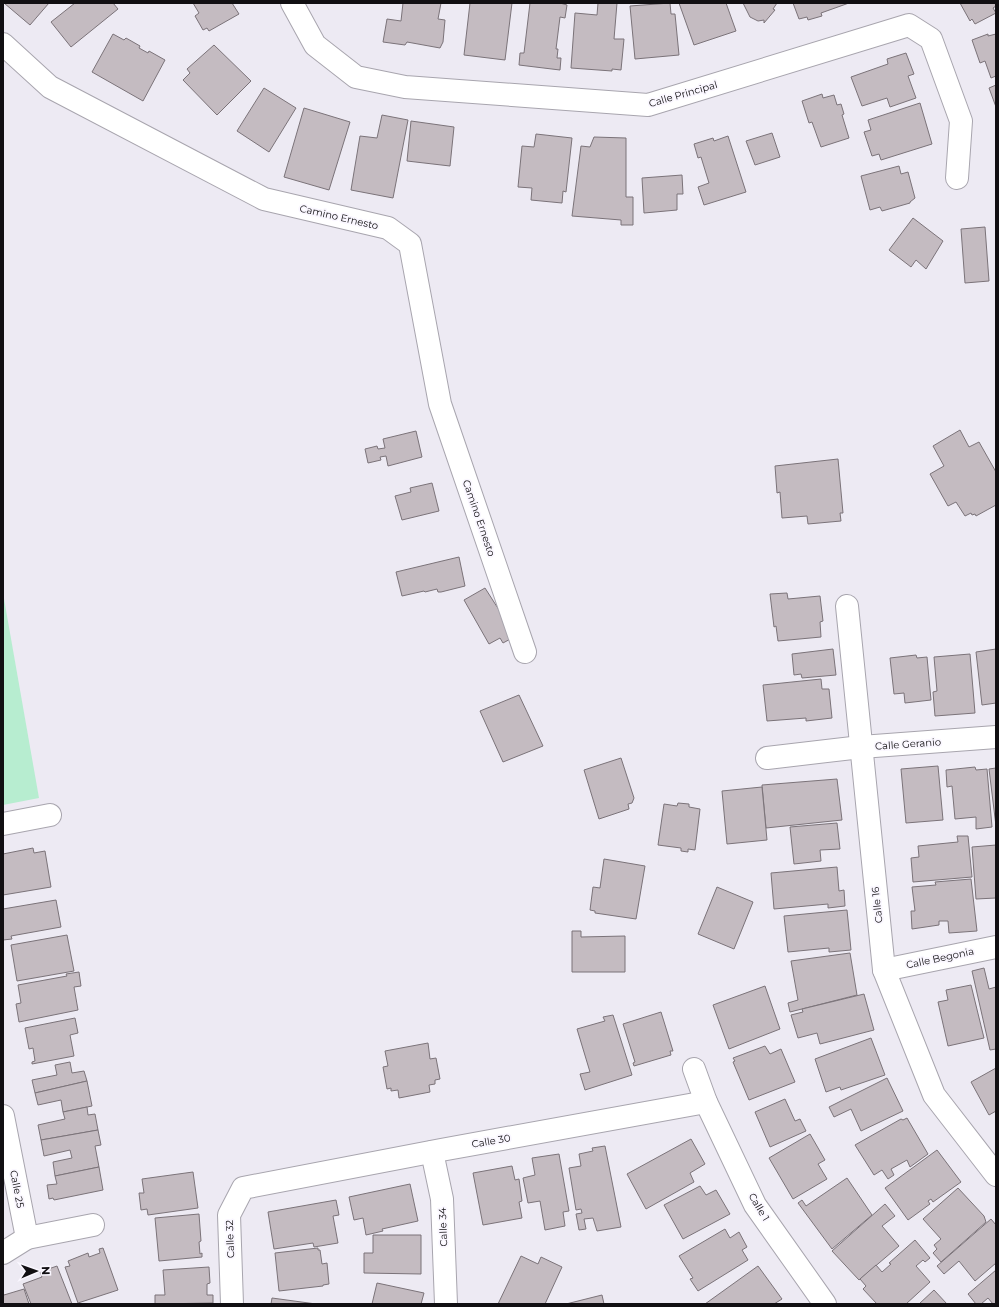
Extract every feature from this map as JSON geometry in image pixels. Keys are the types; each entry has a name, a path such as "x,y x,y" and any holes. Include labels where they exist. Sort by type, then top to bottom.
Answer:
{"street":[{"name":"Calle Principal","path":"292,3 316,45 356,78 405,87 648,105 909,25 931,39 961,121 957,178"},
{"name":"Camino Ernesto","path":"3,44 50,87 264,199 388,228 410,244 440,404 525,652"},
{"name":"Calle 16","path":"847,606 884,970 934,1095 996,1175"},
{"name":"Calle Geranio","path":"766,758 861,747 996,737"},
{"path":"3,824 50,815"},
{"name":"Calle Begonia","path":"884,970 996,946"},
{"name":"Calle 1","path":"694,1069 706,1102 755,1205 824,1303"},
{"name":"Calle 30","path":"277,1182 706,1102"},
{"name":"Calle 25","path":"3,1116 27,1238"},
{"name":"Calle 34","path":"432,1152 442,1199 446,1304"},
{"name":"Calle 32","path":"232,1304 229,1215 243,1188 277,1182"},
{"path":"3,1253 27,1238 93,1224"}],"green space":[{"path":"3,593 39,798 3,805"}],"building":[{"path":"4,3 49,3 30,25"},
{"path":"75,3 113,3 118,9 71,47 51,22"},
{"path":"193,3 232,3 239,14 209,31 207,28 203,30 195,16 199,13"},
{"path":"403,3 441,3 438,19 445,20 443,42 440,48 407,42 405,45 383,42 387,19 401,21"},
{"path":"470,3 512,3 505,60 464,55"},
{"path":"530,3 560,3 567,5 565,18 560,17 556,49 558,49 557,58 561,58 560,70 519,65 520,53 524,53"},
{"path":"598,3 617,3 614,39 624,39 621,70 612,69 612,71 571,68 575,13 597,15"},
{"path":"670,3 671,14 675,14 679,55 635,59 630,6"},
{"path":"679,3 726,3 736,31 694,45"},
{"path":"743,3 777,3 773,9 775,10 764,23 764,20 758,21 750,17"},
{"path":"793,3 849,3 821,13 822,16 808,20 807,17 799,19"},
{"path":"960,3 996,3 996,6 993,8 996,13 975,24 972,19 970,21"},
{"path":"113,34 124,40 126,38 140,46 139,48 148,53 149,51 165,60 143,101 92,72"},
{"path":"988,34 988,36 996,34 996,76 991,78 985,61 980,63 972,40"},
{"path":"214,45 251,81 217,115 183,80 190,73 187,69"},
{"path":"906,53 914,74 908,76 916,98 890,107 887,98 862,106 851,77 888,64 887,59"},
{"path":"996,85 996,107 989,88"},
{"path":"264,88 296,108 269,152 237,131"},
{"path":"822,94 823,98 834,95 837,105 841,104 844,114 842,115 849,138 821,147 812,122 809,123 802,101"},
{"path":"920,103 932,144 881,160 879,154 872,156 864,132 871,130 868,120"},
{"path":"304,108 350,122 329,190 284,177"},
{"path":"382,115 408,120 393,198 351,190 360,136 377,138"},
{"path":"411,121 454,127 450,166 407,161"},
{"path":"772,133 780,157 755,165 746,141"},
{"path":"536,134 572,138 566,192 563,191 562,203 531,200 532,188 518,187 522,146 534,147"},
{"path":"728,136 746,192 704,205 698,187 709,183 701,157 698,158 694,144 713,138 714,141"},
{"path":"594,137 626,138 626,197 633,197 633,225 621,225 621,220 572,216 581,146 590,147"},
{"path":"899,166 901,174 908,172 915,198 910,203 882,211 880,207 870,210 861,176"},
{"path":"682,175 683,194 677,194 677,210 644,213 642,178"},
{"path":"913,218 943,241 926,269 916,260 911,267 889,250"},
{"path":"985,227 989,281 965,283 961,229"},
{"path":"960,430 969,447 979,442 996,472 996,505 976,516 975,514 972,515 971,513 965,516 956,502 948,506 930,474 944,466 933,446"},
{"path":"416,431 422,457 388,466 386,456 380,457 381,460 368,463 365,449 377,446 378,449 385,448 383,439"},
{"path":"838,459 843,513 840,513 841,521 808,524 807,516 782,518 780,492 777,493 775,466"},
{"path":"432,483 439,511 402,520 395,496 411,492 410,488"},
{"path":"459,557 465,586 441,592 438,592 437,589 402,596 396,572"},
{"path":"485,588 508,624 514,637 503,643 500,638 489,644 464,600"},
{"path":"787,593 788,599 820,596 823,621 820,622 821,637 778,641 776,626 774,627 770,594"},
{"path":"833,649 836,675 802,678 801,674 794,675 792,654"},
{"path":"996,649 996,703 982,705 976,652"},
{"path":"970,654 975,713 935,716 933,692 937,691 934,657"},
{"path":"916,655 917,658 927,657 931,700 905,703 904,693 894,694 890,658"},
{"path":"821,679 822,689 829,689 832,718 806,721 806,718 767,721 763,685"},
{"path":"519,695 543,746 503,762 480,711"},
{"path":"621,758 634,798 632,803 628,804 629,809 599,819 584,770"},
{"path":"938,766 943,820 906,823 901,769"},
{"path":"975,767 976,770 987,769 992,827 976,829 976,817 955,819 952,786 947,787 946,770"},
{"path":"996,768 996,826 989,769"},
{"path":"837,779 842,820 766,828 762,785"},
{"path":"762,787 767,840 727,844 722,791"},
{"path":"678,803 689,804 689,807 700,809 695,850 688,849 688,852 681,851 681,848 658,845 664,804 677,806"},
{"path":"837,823 840,849 820,850 821,861 794,864 790,827"},
{"path":"957,836 968,836 972,877 913,882 911,858 919,857 918,846 958,842"},
{"path":"996,845 996,898 976,899 972,847"},
{"path":"33,848 34,853 45,851 51,887 3,895 3,854"},
{"path":"604,859 645,866 636,919 595,913 595,911 590,910 593,887 600,888"},
{"path":"837,867 839,891 844,890 845,906 828,908 828,904 774,909 771,873"},
{"path":"971,879 977,931 949,933 948,921 939,921 939,925 912,929 911,911 915,911 912,887 936,885 935,882"},
{"path":"717,887 753,902 734,949 698,934"},
{"path":"56,900 61,927 11,936 12,939 3,940 3,909"},
{"path":"847,910 851,950 829,952 829,948 788,952 784,916"},
{"path":"572,931 581,931 581,937 625,936 625,972 572,972"},
{"path":"67,935 74,971 17,981 11,945"},
{"path":"850,953 857,995 790,1012 788,1003 798,1000 791,961"},
{"path":"984,968 989,989 996,987 996,1049 990,1050 972,971"},
{"path":"79,972 81,986 74,987 78,1010 19,1022 16,1004 21,1003 18,985 67,976 66,974"},
{"path":"971,985 984,1038 948,1046 938,1002 948,1000 946,990"},
{"path":"765,986 780,1029 729,1049 713,1005"},
{"path":"864,994 874,1030 820,1044 817,1033 798,1038 791,1015 803,1012 802,1009"},
{"path":"661,1012 673,1051 670,1051 671,1055 634,1066 633,1063 635,1062 623,1024"},
{"path":"613,1015 632,1075 585,1090 580,1074 590,1072 577,1029 605,1021 603,1017"},
{"path":"75,1018 78,1033 70,1035 74,1056 32,1064 32,1062 35,1061 33,1048 29,1049 25,1028"},
{"path":"871,1038 885,1075 841,1090 840,1087 826,1092 815,1059"},
{"path":"428,1043 430,1059 436,1058 440,1079 435,1080 435,1084 429,1085 430,1092 399,1098 398,1090 391,1091 391,1088 387,1089 383,1067 388,1066 385,1051"},
{"path":"765,1046 770,1054 781,1049 795,1082 749,1100 733,1062 735,1061 733,1058"},
{"path":"70,1062 72,1073 84,1071 87,1081 35,1093 32,1080 57,1075 55,1065"},
{"path":"996,1068 996,1111 989,1115 971,1082"},
{"path":"887,1078 903,1111 861,1131 851,1109 834,1117 829,1107"},
{"path":"87,1081 92,1106 63,1112 61,1100 38,1105 35,1093"},
{"path":"785,1099 795,1121 800,1119 806,1131 770,1147 755,1112"},
{"path":"87,1107 88,1115 95,1114 98,1130 41,1140 38,1125 65,1119 63,1112"},
{"path":"907,1118 928,1154 910,1167 907,1160 891,1169 894,1175 888,1179 882,1170 874,1175 855,1145 901,1119 903,1120"},
{"path":"98,1130 101,1145 95,1146 99,1167 55,1176 53,1162 72,1158 70,1150 44,1156 41,1140"},
{"path":"810,1134 825,1160 818,1164 827,1179 793,1199 769,1158"},
{"path":"691,1139 705,1164 690,1173 694,1182 646,1209 627,1174"},
{"path":"605,1146 621,1227 597,1231 593,1218 584,1219 586,1229 579,1230 576,1214 582,1213 581,1209 576,1210 569,1168 581,1166 579,1154 593,1151 592,1148"},
{"path":"937,1150 961,1182 933,1202 931,1199 928,1201 930,1204 908,1220 885,1188"},
{"path":"559,1154 569,1211 563,1212 565,1226 545,1230 540,1201 528,1203 523,1178 535,1175 532,1158"},
{"path":"512,1166 515,1180 519,1179 522,1201 519,1202 522,1218 483,1225 473,1173"},
{"path":"99,1167 103,1190 54,1200 53,1198 49,1199 47,1185 57,1184 55,1176"},
{"path":"193,1172 198,1208 148,1215 147,1209 141,1210 139,1193 144,1193 142,1179"},
{"path":"847,1178 872,1215 832,1249 798,1203 802,1200 806,1206"},
{"path":"410,1184 418,1221 382,1229 383,1231 366,1235 363,1218 354,1220 349,1197"},
{"path":"700,1186 706,1195 716,1190 730,1214 683,1239 664,1205"},
{"path":"958,1188 984,1216 986,1222 941,1262 933,1253 937,1249 934,1245 941,1239 923,1219"},
{"path":"336,1200 339,1215 333,1216 338,1243 314,1247 313,1243 274,1249 268,1212"},
{"path":"885,1204 895,1216 882,1226 899,1246 859,1280 832,1251"},
{"path":"199,1214 201,1241 199,1242 200,1254 202,1253 202,1257 159,1261 155,1218"},
{"path":"991,1219 996,1225 996,1263 975,1281 959,1261 944,1274 937,1266"},
{"path":"725,1229 730,1238 739,1232 747,1247 742,1250 748,1260 698,1291 690,1279 693,1278 679,1256"},
{"path":"373,1235 421,1235 421,1274 364,1273 364,1253 373,1253"},
{"path":"915,1240 930,1258 925,1262 923,1260 916,1266 930,1282 906,1304 877,1304 863,1289 866,1286 860,1279 876,1265 882,1272 891,1264 889,1263"},
{"path":"103,1248 118,1290 78,1303 65,1267 70,1266 68,1261 88,1253 89,1257 100,1253 99,1249"},
{"path":"318,1248 318,1250 320,1250 322,1264 327,1263 329,1284 279,1291 275,1253"},
{"path":"521,1256 538,1264 541,1257 562,1267 545,1304 498,1304"},
{"path":"57,1266 72,1304 31,1304 23,1284 42,1277 40,1272"},
{"path":"758,1266 782,1299 774,1304 705,1304"},
{"path":"209,1267 210,1283 207,1284 207,1295 213,1295 213,1303 155,1304 155,1295 165,1295 163,1270"},
{"path":"996,1270 996,1304 993,1304 988,1298 981,1304 976,1304 968,1294"},
{"path":"377,1283 424,1293 421,1304 372,1304"},
{"path":"24,1289 29,1304 3,1304 3,1293 4,1295"},
{"path":"934,1290 947,1304 919,1304"},
{"path":"602,1295 604,1304 566,1304"},
{"path":"272,1298 316,1304 271,1304"}]}
